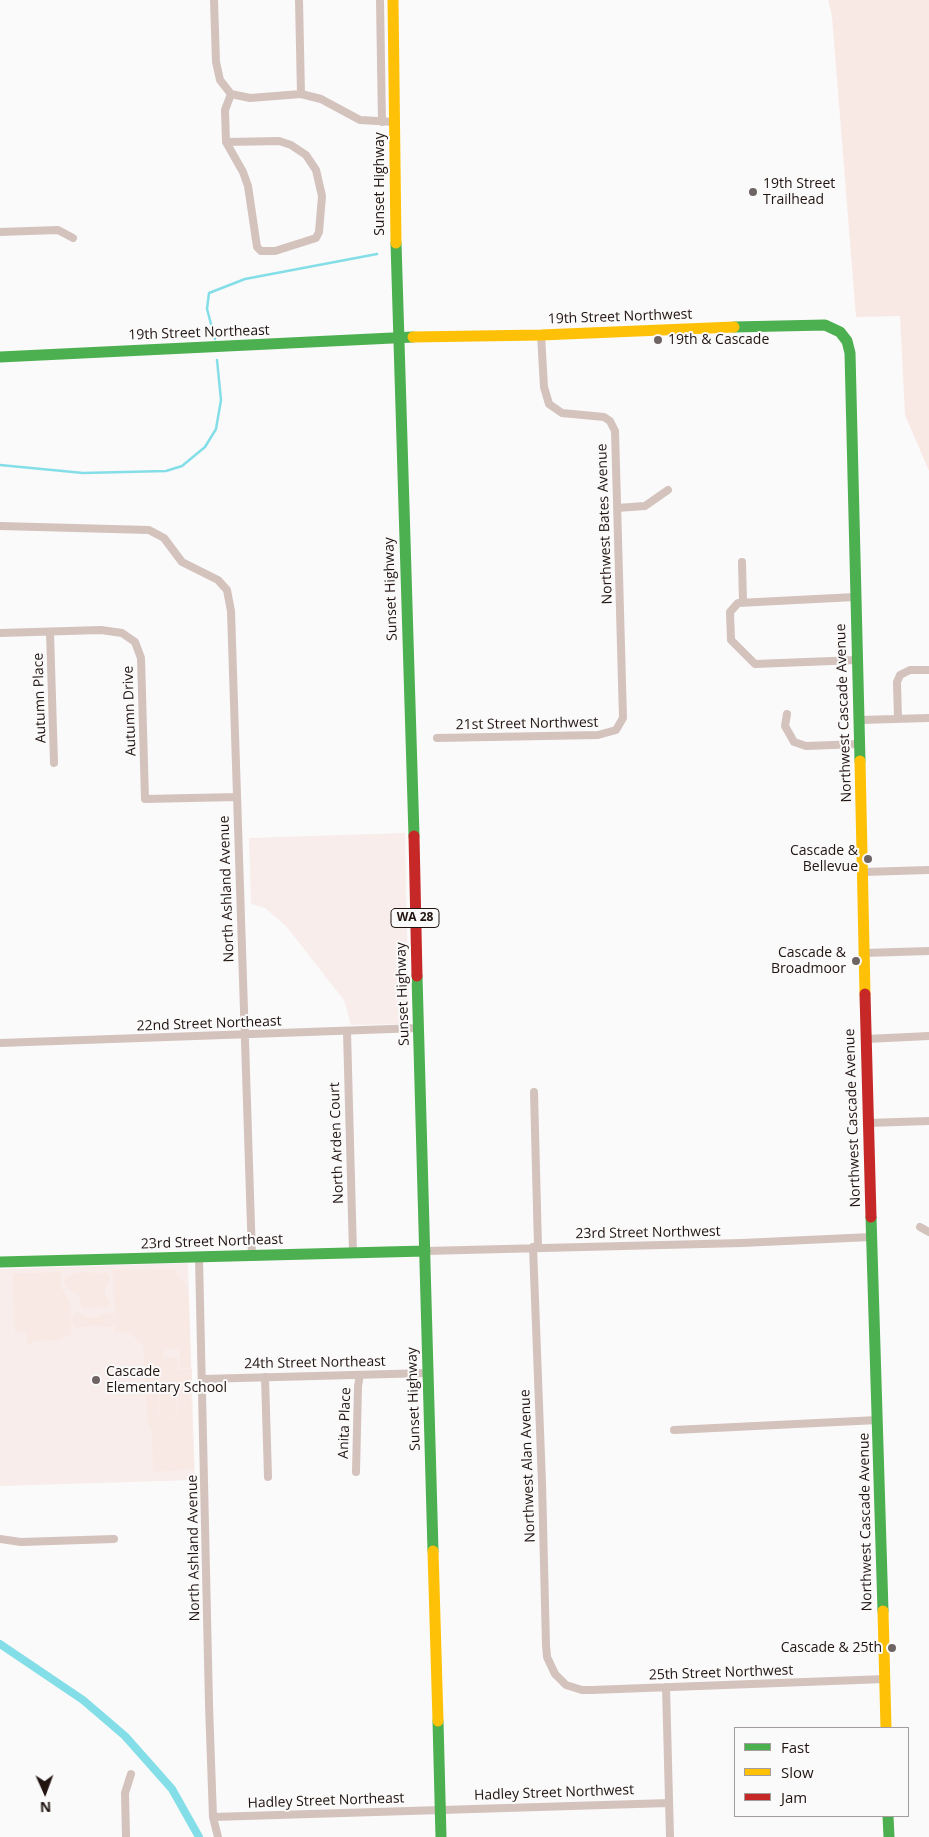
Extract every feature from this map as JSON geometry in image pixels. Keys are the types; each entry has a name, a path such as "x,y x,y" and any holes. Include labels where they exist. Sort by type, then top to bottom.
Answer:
{"main road":[{"name":"Sunset Highway","path":"393,0 396,273 400,337 441,1837"},
{"name":"19th Street Northwest","path":"400,337 541,335 805,324 825,325 840,332"},
{"name":"Northwest Cascade Avenue","path":"840,332 847,341 850,353 868,1124 886,1727"},
{"name":"19th Street Northeast","path":"0,357 400,337"},
{"name":"23rd Street Northeast","path":"0,1262 425,1251"},
{"path":"888,1817 889,1837"}],"street":[{"path":"214,0 216,62 220,80 231,94 250,98 301,94 321,99 360,120 395,122"},
{"path":"299,0 301,94"},
{"name":"Sunset Highway","path":"380,0 382,122"},
{"path":"226,142 279,141 291,145 306,155 316,170 322,196 319,232 316,238 275,251 261,251 257,247 248,186 244,172 226,142 225,110 231,94"},
{"path":"0,232 58,230 73,238"},
{"name":"Northwest Bates Avenue","path":"541,335 544,386 549,404 562,413 604,417 613,426 624,702"},
{"path":"617,508 645,506 668,490"},
{"name":"North Ashland Avenue","path":"0,526 137,528 157,533 164,538 182,562 220,582 230,600 252,1256"},
{"path":"742,562 743,602"},
{"path":"856,597 738,602 730,612 730,640 755,664 858,660"},
{"name":"Autumn Drive","path":"0,632 101,630 122,633 135,642 140,658 144,799 237,797"},
{"name":"Autumn Place","path":"50,632 54,763"},
{"path":"898,719 897,682 900,675 910,670 929,670"},
{"name":"21st Street Northwest","path":"437,738 604,734 619,727 623,718 624,702"},
{"path":"788,714 785,726 794,742 806,746 860,744"},
{"path":"860,720 929,718"},
{"path":"863,872 929,870"},
{"path":"864,953 929,951"},
{"name":"22nd Street Northeast","path":"0,1044 418,1028"},
{"name":"North Arden Court","path":"347,1032 353,1253"},
{"path":"866,1039 929,1036"},
{"name":"Northwest Alan Avenue","path":"534,1092 535,1248 546,1645 550,1667 560,1680"},
{"path":"868,1124 929,1121"},
{"path":"920,1227 929,1232"},
{"name":"23rd Street Northwest","path":"425,1251 742,1243 871,1237"},
{"name":"North Ashland Avenue","path":"199,1258 213,1817 218,1837"},
{"name":"24th Street Northeast","path":"202,1378 428,1373"},
{"name":"Anita Place","path":"356,1472 358,1386 360,1375"},
{"path":"265,1377 268,1477"},
{"path":"674,1430 878,1420"},
{"path":"0,1539 21,1542 114,1539"},
{"name":"25th Street Northwest","path":"560,1680 582,1690 885,1679"},
{"path":"666,1687 670,1837"},
{"path":"126,1837 125,1793 131,1774"},
{"name":"Hadley Street Northwest","path":"440,1809 669,1802"},
{"name":"Hadley Street Northeast","path":"213,1817 440,1809"}],"shaded area":[{"path":"828,0 929,0 929,471 905,415 900,316 856,317 832,16"},
{"path":"405,833 409,1024 351,1025 344,1000 286,926 265,908 251,904 249,838"},
{"name":"Cascade Elementary School","path":"188,1263 195,1480 0,1486 0,1269"},
{"path":"173,1269 188,1288 191,1368 180,1368 179,1349 163,1349 164,1369 158,1370 159,1417 178,1417 177,1393 191,1393 194,1469 153,1472 152,1432 147,1419 143,1346 130,1333 115,1332 115,1323 110,1327 100,1327 98,1325 76,1328 71,1321 71,1334 59,1340 37,1341 27,1345 27,1331 15,1332 13,1274 61,1272 61,1287 70,1303 71,1319 77,1312 84,1317 95,1318 113,1313 115,1322 113,1270"},
{"path":"91,1272 96,1274 104,1272 109,1275 110,1279 105,1287 105,1296 110,1303 108,1307 82,1308 76,1292 70,1291 64,1283 65,1279 75,1273"},
{"path":"164,1357 178,1357 178,1370 192,1369 192,1391 176,1392 177,1416 160,1417 159,1370 164,1370"}],"waterway":[{"path":"215,339 207,309 209,293 245,279 377,254"},
{"path":"0,465 83,473 166,471 182,466 205,447 216,429 221,400 217,360"},
{"path":"0,1644 83,1700 125,1736 172,1789 199,1837"}],"traffic: fast":[{"path":"396,243 414,836"},
{"path":"734,327 825,325 840,332 847,341 850,353 860,761"},
{"path":"0,357 413,337"},
{"path":"417,976 433,1551"},
{"path":"871,1217 883,1611"},
{"path":"0,1262 425,1251"},
{"path":"438,1721 441,1837"},
{"path":"888,1817 889,1837"}],"traffic: slow":[{"path":"393,0 396,243"},
{"path":"413,337 541,335 734,327"},
{"path":"860,761 865,994"},
{"path":"433,1551 438,1721"},
{"path":"883,1611 886,1727"}],"traffic: jam":[{"path":"414,836 417,976"},
{"path":"865,994 871,1217"}],"place":[{"name":"19th Street Trailhead","path":"753,192"},
{"name":"19th & Cascade","path":"658,340"},
{"name":"Cascade & Bellevue","path":"868,859"},
{"name":"Cascade & Broadmoor","path":"856,961"},
{"name":"Cascade Elementary School","path":"96,1380"},
{"name":"Cascade & 25th","path":"892,1648"}]}
